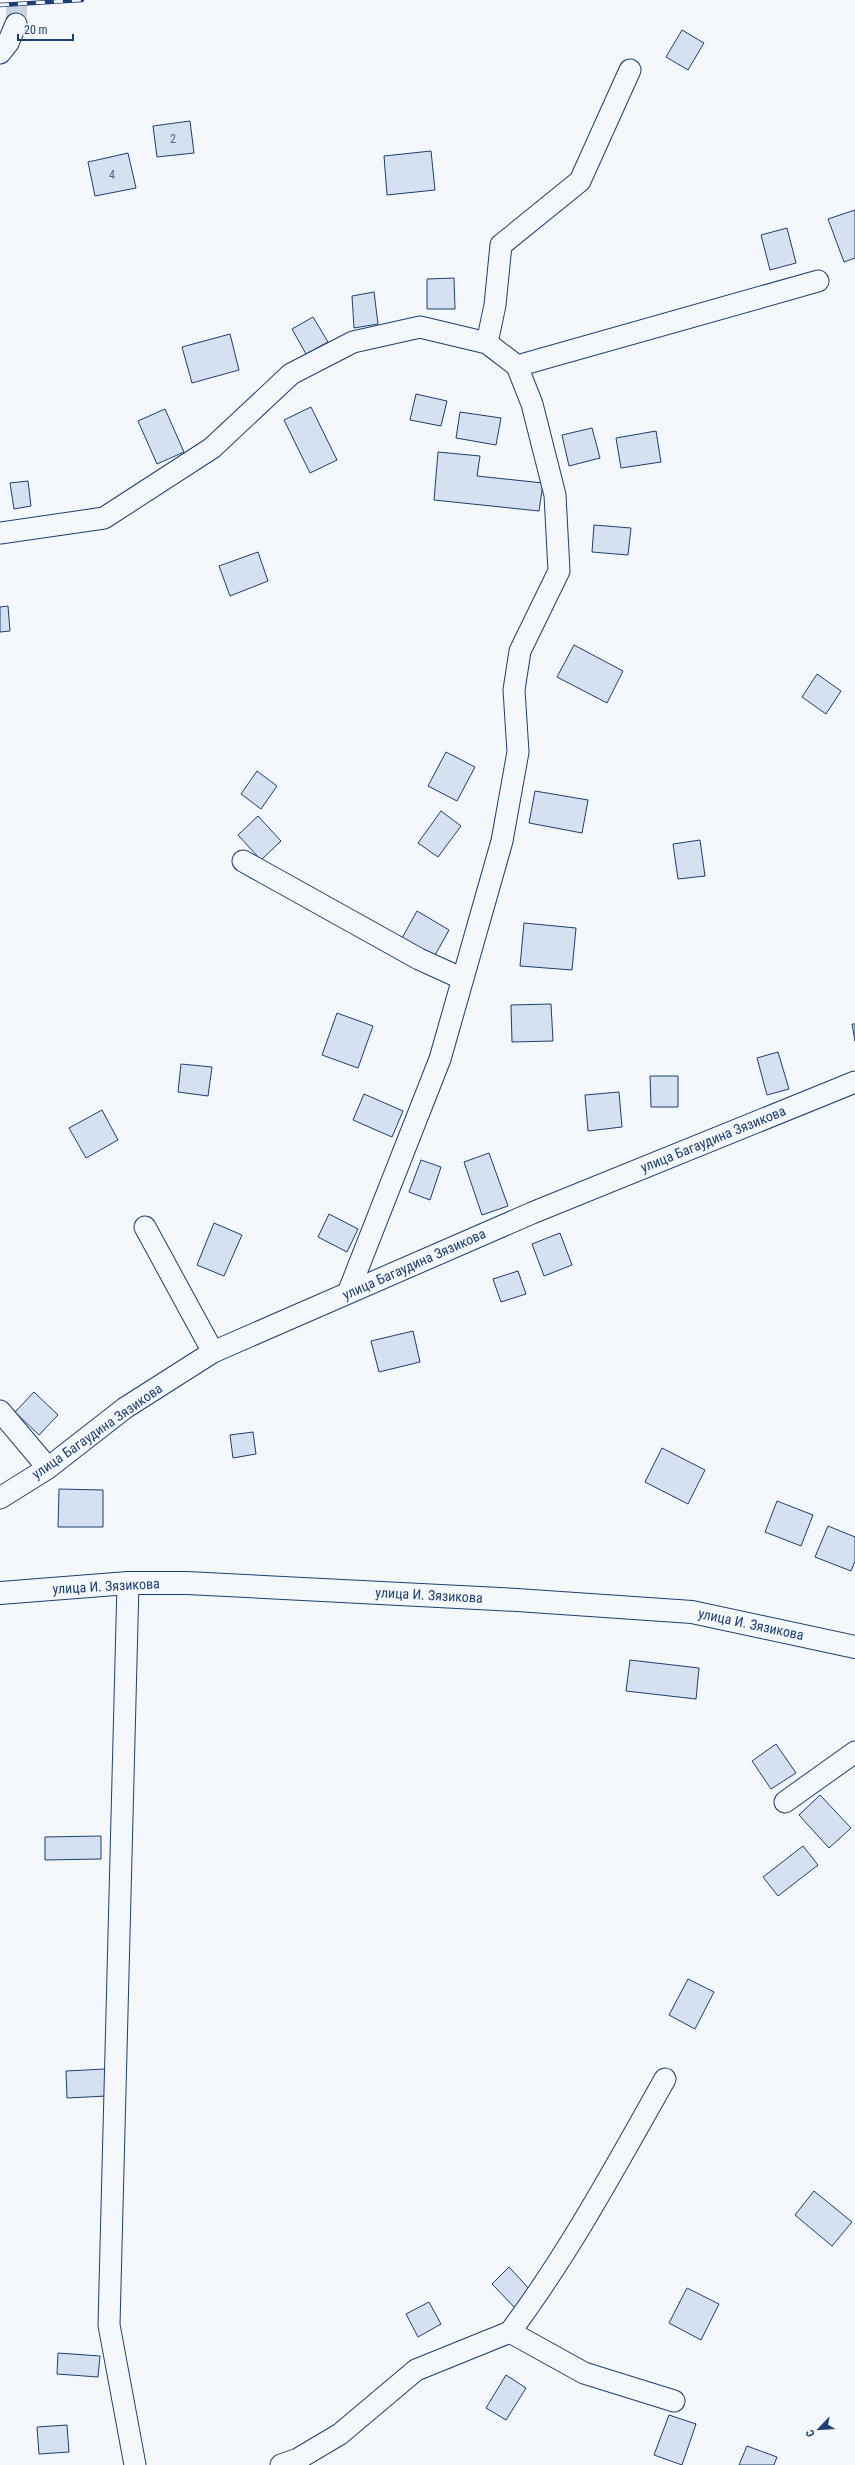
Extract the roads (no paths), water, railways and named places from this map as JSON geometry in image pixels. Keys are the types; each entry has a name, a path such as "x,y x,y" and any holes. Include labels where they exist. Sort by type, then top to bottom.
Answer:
{"main road":[{"name":"улица И. Зязикова","path":"0,1594 128,1583 187,1583 517,1600 692,1612 855,1647"}],"street":[{"path":"0,54 8,43 16,24"},
{"path":"487,343 494,305 501,245 580,181 630,70"},
{"path":"517,366 818,281"},
{"path":"0,533 104,518 212,448 291,374 353,342 420,327 487,343 517,366 532,404 555,495 559,570 520,651 514,690 518,752 502,841 440,1059 348,1293"},
{"path":"243,861 419,959 463,979"},
{"name":"улица Багаудина Зязикова","path":"0,1498 48,1468 126,1408 213,1352 532,1213 855,1082"},
{"path":"145,1228 213,1352"},
{"path":"0,1411 48,1468"},
{"path":"128,1583 109,2325 135,2465"},
{"path":"786,1802 855,1752"},
{"path":"281,2465 298,2460 340,2434 416,2370 510,2332 547,2283 665,2079"},
{"path":"510,2332 584,2373 674,2401"}],"tunnel":[{"path":"16,24 17,0"}],"railway":[{"path":"0,5 82,0"}]}
